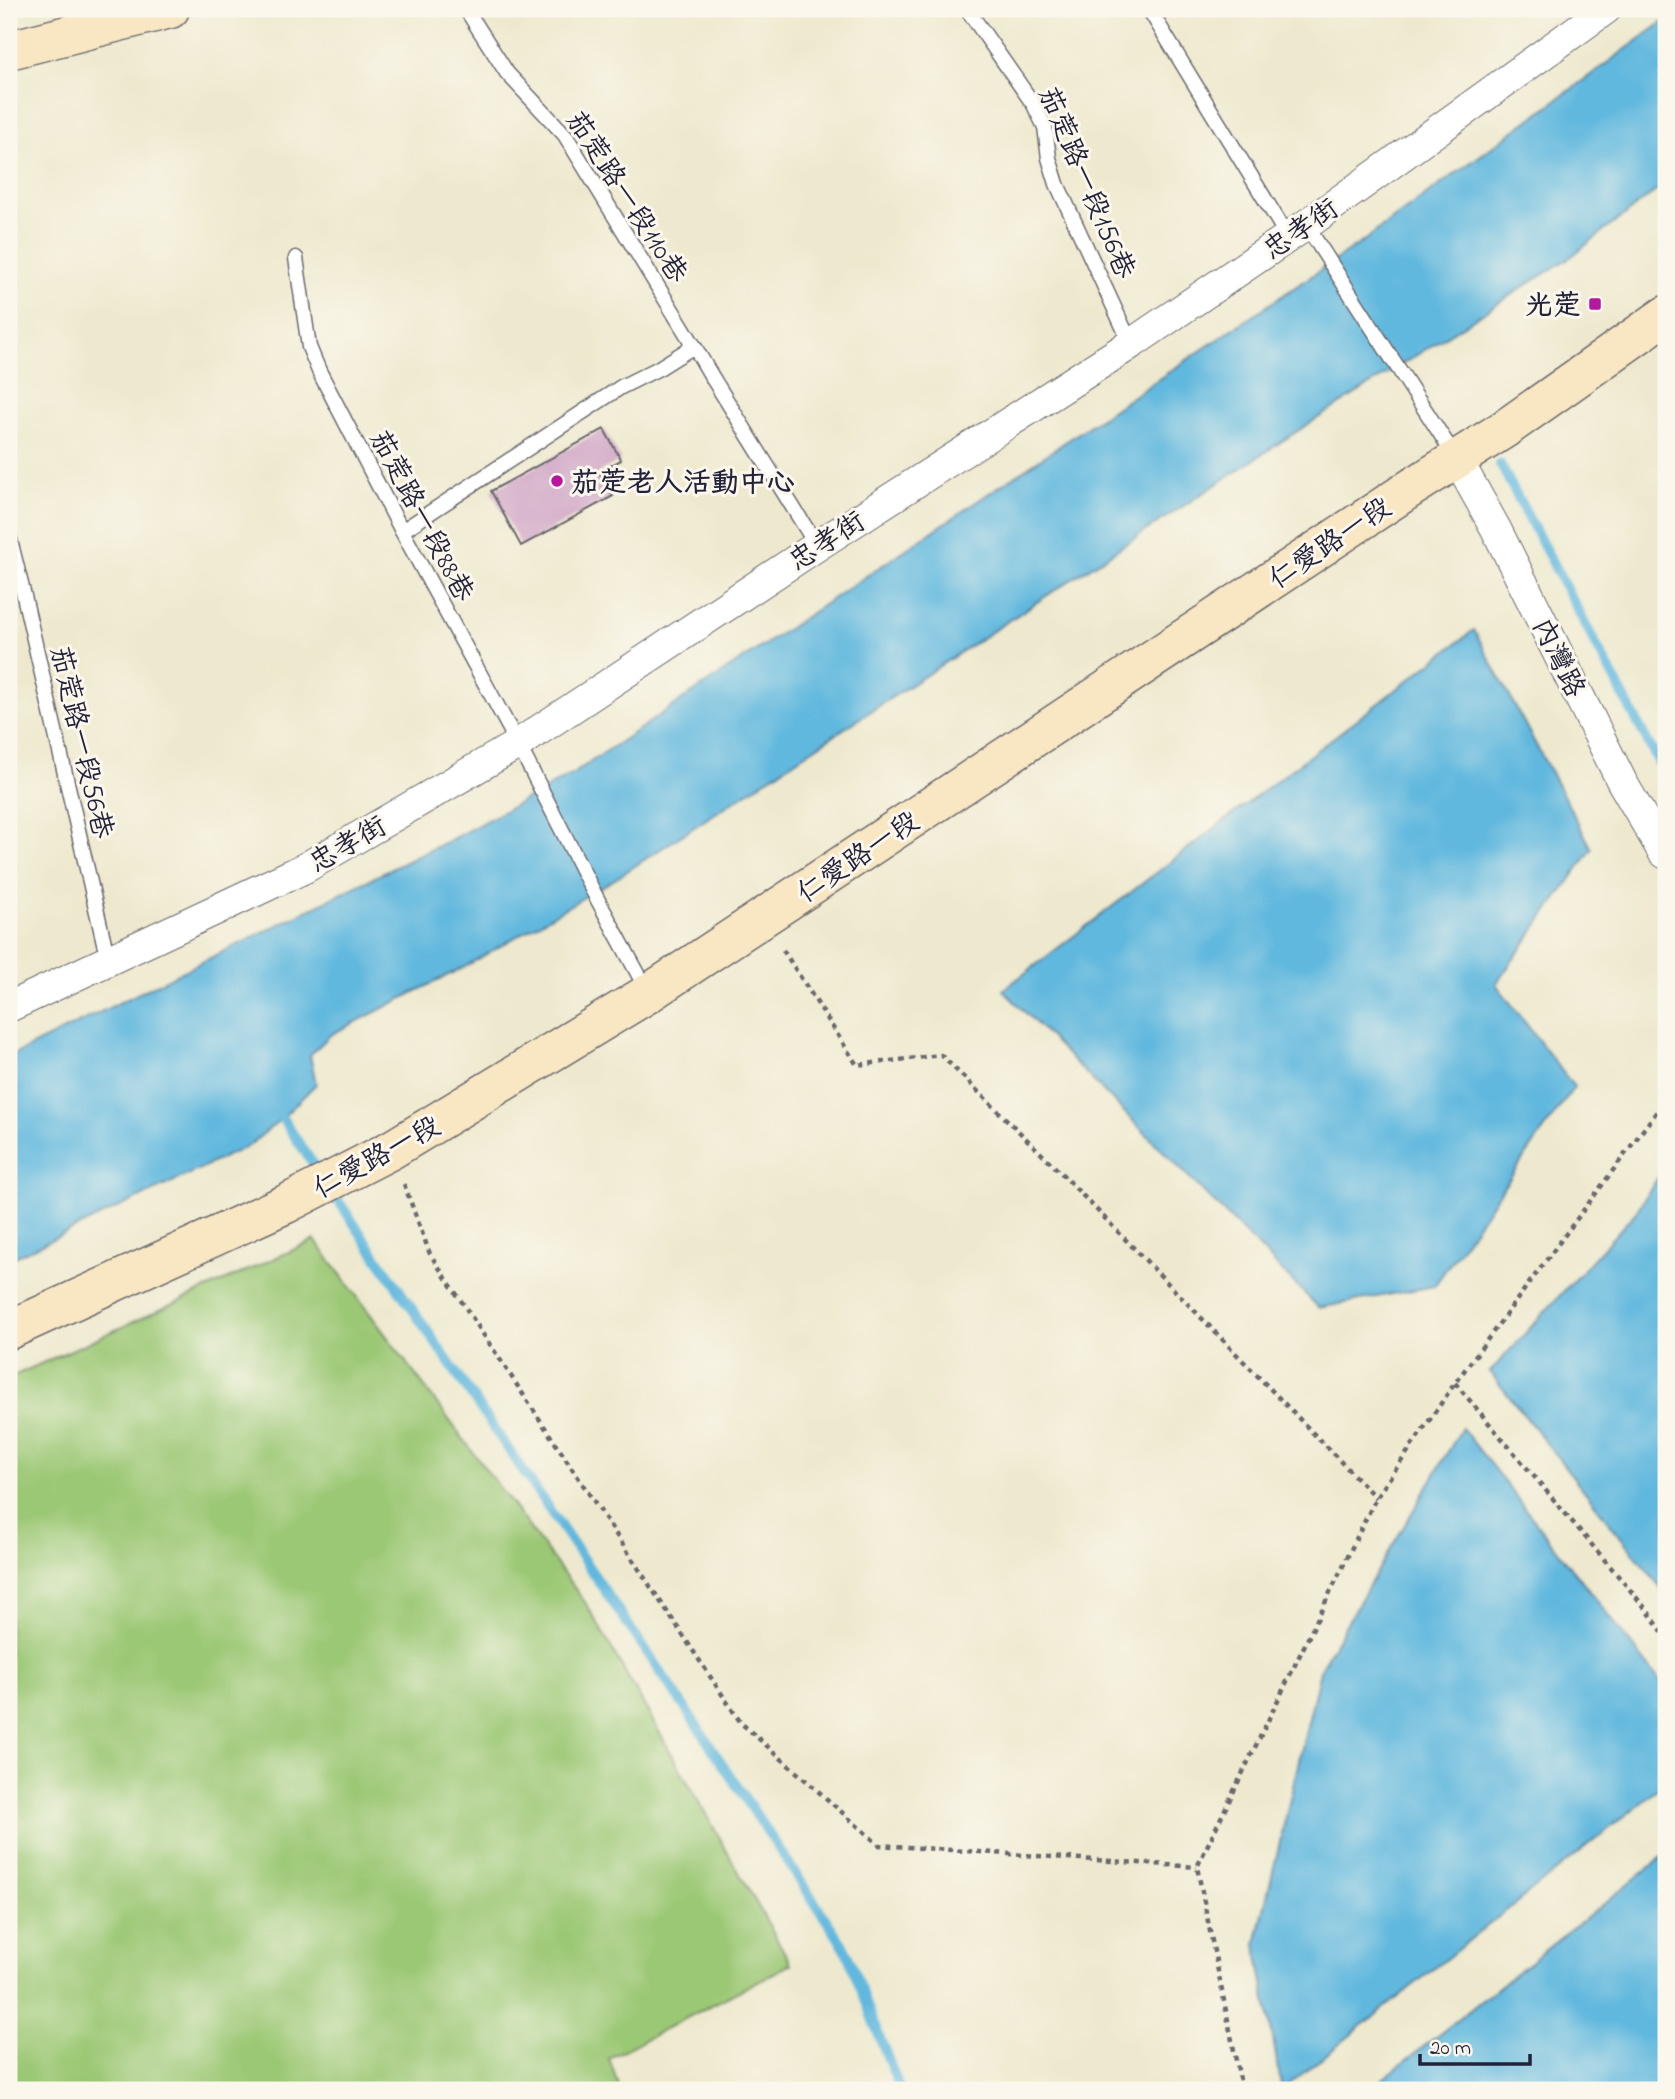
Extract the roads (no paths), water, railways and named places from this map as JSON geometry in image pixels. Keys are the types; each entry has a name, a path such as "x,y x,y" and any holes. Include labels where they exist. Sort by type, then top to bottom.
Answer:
{"street":[{"path":"9,50 170,9"},
{"name":"忠孝街","path":"9,1007 305,869 518,744 817,546 1131,344 1297,231 1606,9"},
{"name":"仁愛路一段","path":"9,1330 286,1204 378,1157 649,993 1506,428 1666,315"},
{"name":"內灣路","path":"1457,459 1496,528 1622,782 1666,854"}],"lane":[{"name":"茄萣路一段110巷","path":"466,9 507,73 565,135 817,546"},
{"name":"茄萣路一段156巷","path":"967,9 1034,105 1045,127 1049,158 1057,184 1131,344"},
{"path":"1149,9 1297,231 1323,252 1457,459"},
{"name":"茄萣路一段88巷","path":"296,258 309,346 319,371 649,993"},
{"path":"402,531 621,387 660,368 694,346"},
{"name":"茄萣路一段56巷","path":"9,536 108,960"}],"water":[{"path":"1666,20 1666,183 1569,258 1293,434 615,879 466,966 330,1035 310,1055 316,1084 250,1145 9,1260 9,1057 452,839 571,775 1359,244"},
{"path":"1474,630 1592,849 1496,984 1574,1087 1434,1286 1319,1308 1003,990"},
{"path":"1666,1165 1666,1594 1490,1372 1636,1212"},
{"path":"1462,1428 1666,1689 1666,1783 1282,2090 1256,1944 1321,1667"},
{"path":"1666,1854 1666,2090 1369,2090"}],"waterway":[{"path":"1500,464 1666,776"},
{"path":"282,1118 322,1177"},
{"path":"331,1190 685,1708 845,1948 900,2090"}],"place":[{"name":"光萣","path":"1595,304"},
{"name":"茄萣老人活動中心","path":"557,481"}]}
